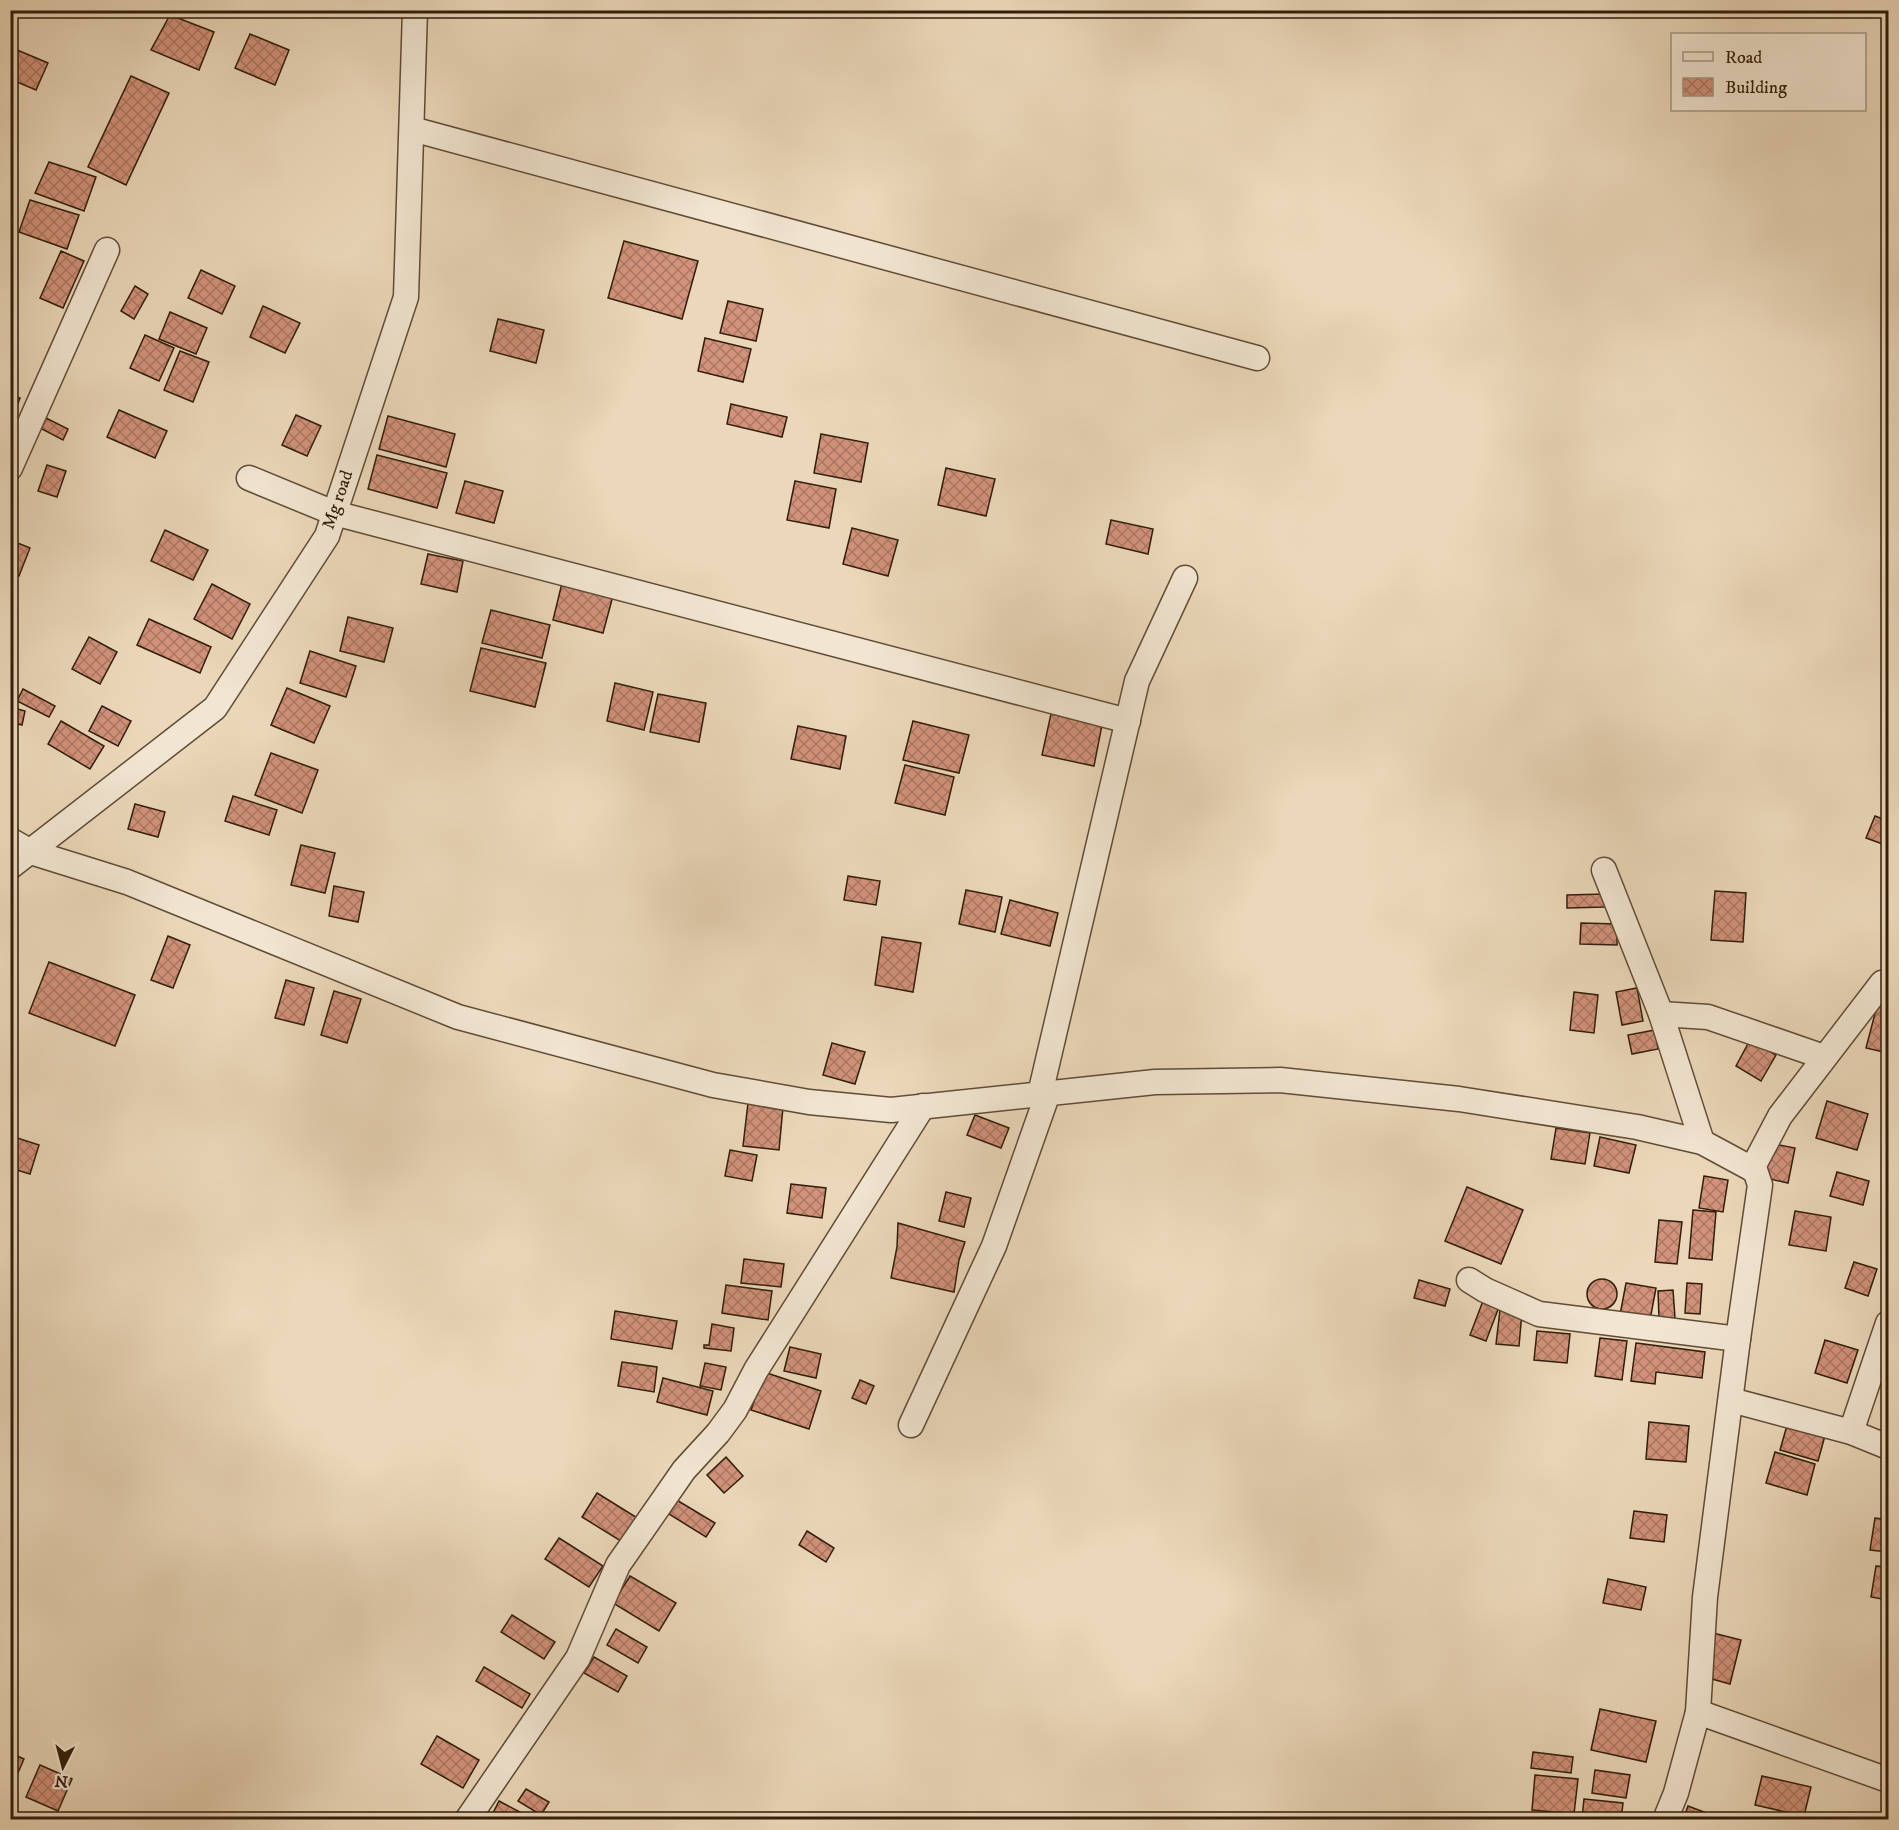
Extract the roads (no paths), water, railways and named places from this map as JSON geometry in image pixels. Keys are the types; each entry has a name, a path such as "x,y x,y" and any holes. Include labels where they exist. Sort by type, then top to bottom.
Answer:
{"street":[{"name":"Mg road","path":"10,867 215,708 327,536 406,297 415,10"},
{"path":"412,129 1257,358"},
{"path":"10,468 107,250"},
{"path":"249,478 334,513 1128,721"},
{"path":"911,1425 994,1246 1044,1093 1137,681 1185,578"},
{"path":"10,840 31,852 127,882 458,1017 713,1085 809,1102 891,1110 1155,1082 1280,1080 1459,1099 1637,1127 1702,1142 1752,1169 1760,1185 1705,1597 1698,1712 1676,1793 1665,1820"},
{"path":"1604,870 1661,1014 1702,1142"},
{"path":"1752,1169 1780,1116 1881,983 1888,984"},
{"path":"1661,1014 1708,1017 1824,1057"},
{"path":"467,1820 578,1658 618,1565 684,1470 718,1433 735,1410 756,1370 923,1106"},
{"path":"1469,1280 1485,1290 1539,1314 1738,1339"},
{"path":"1851,1432 1888,1323"},
{"path":"1731,1400 1851,1432 1888,1447"},
{"path":"1698,1712 1888,1780"}]}
